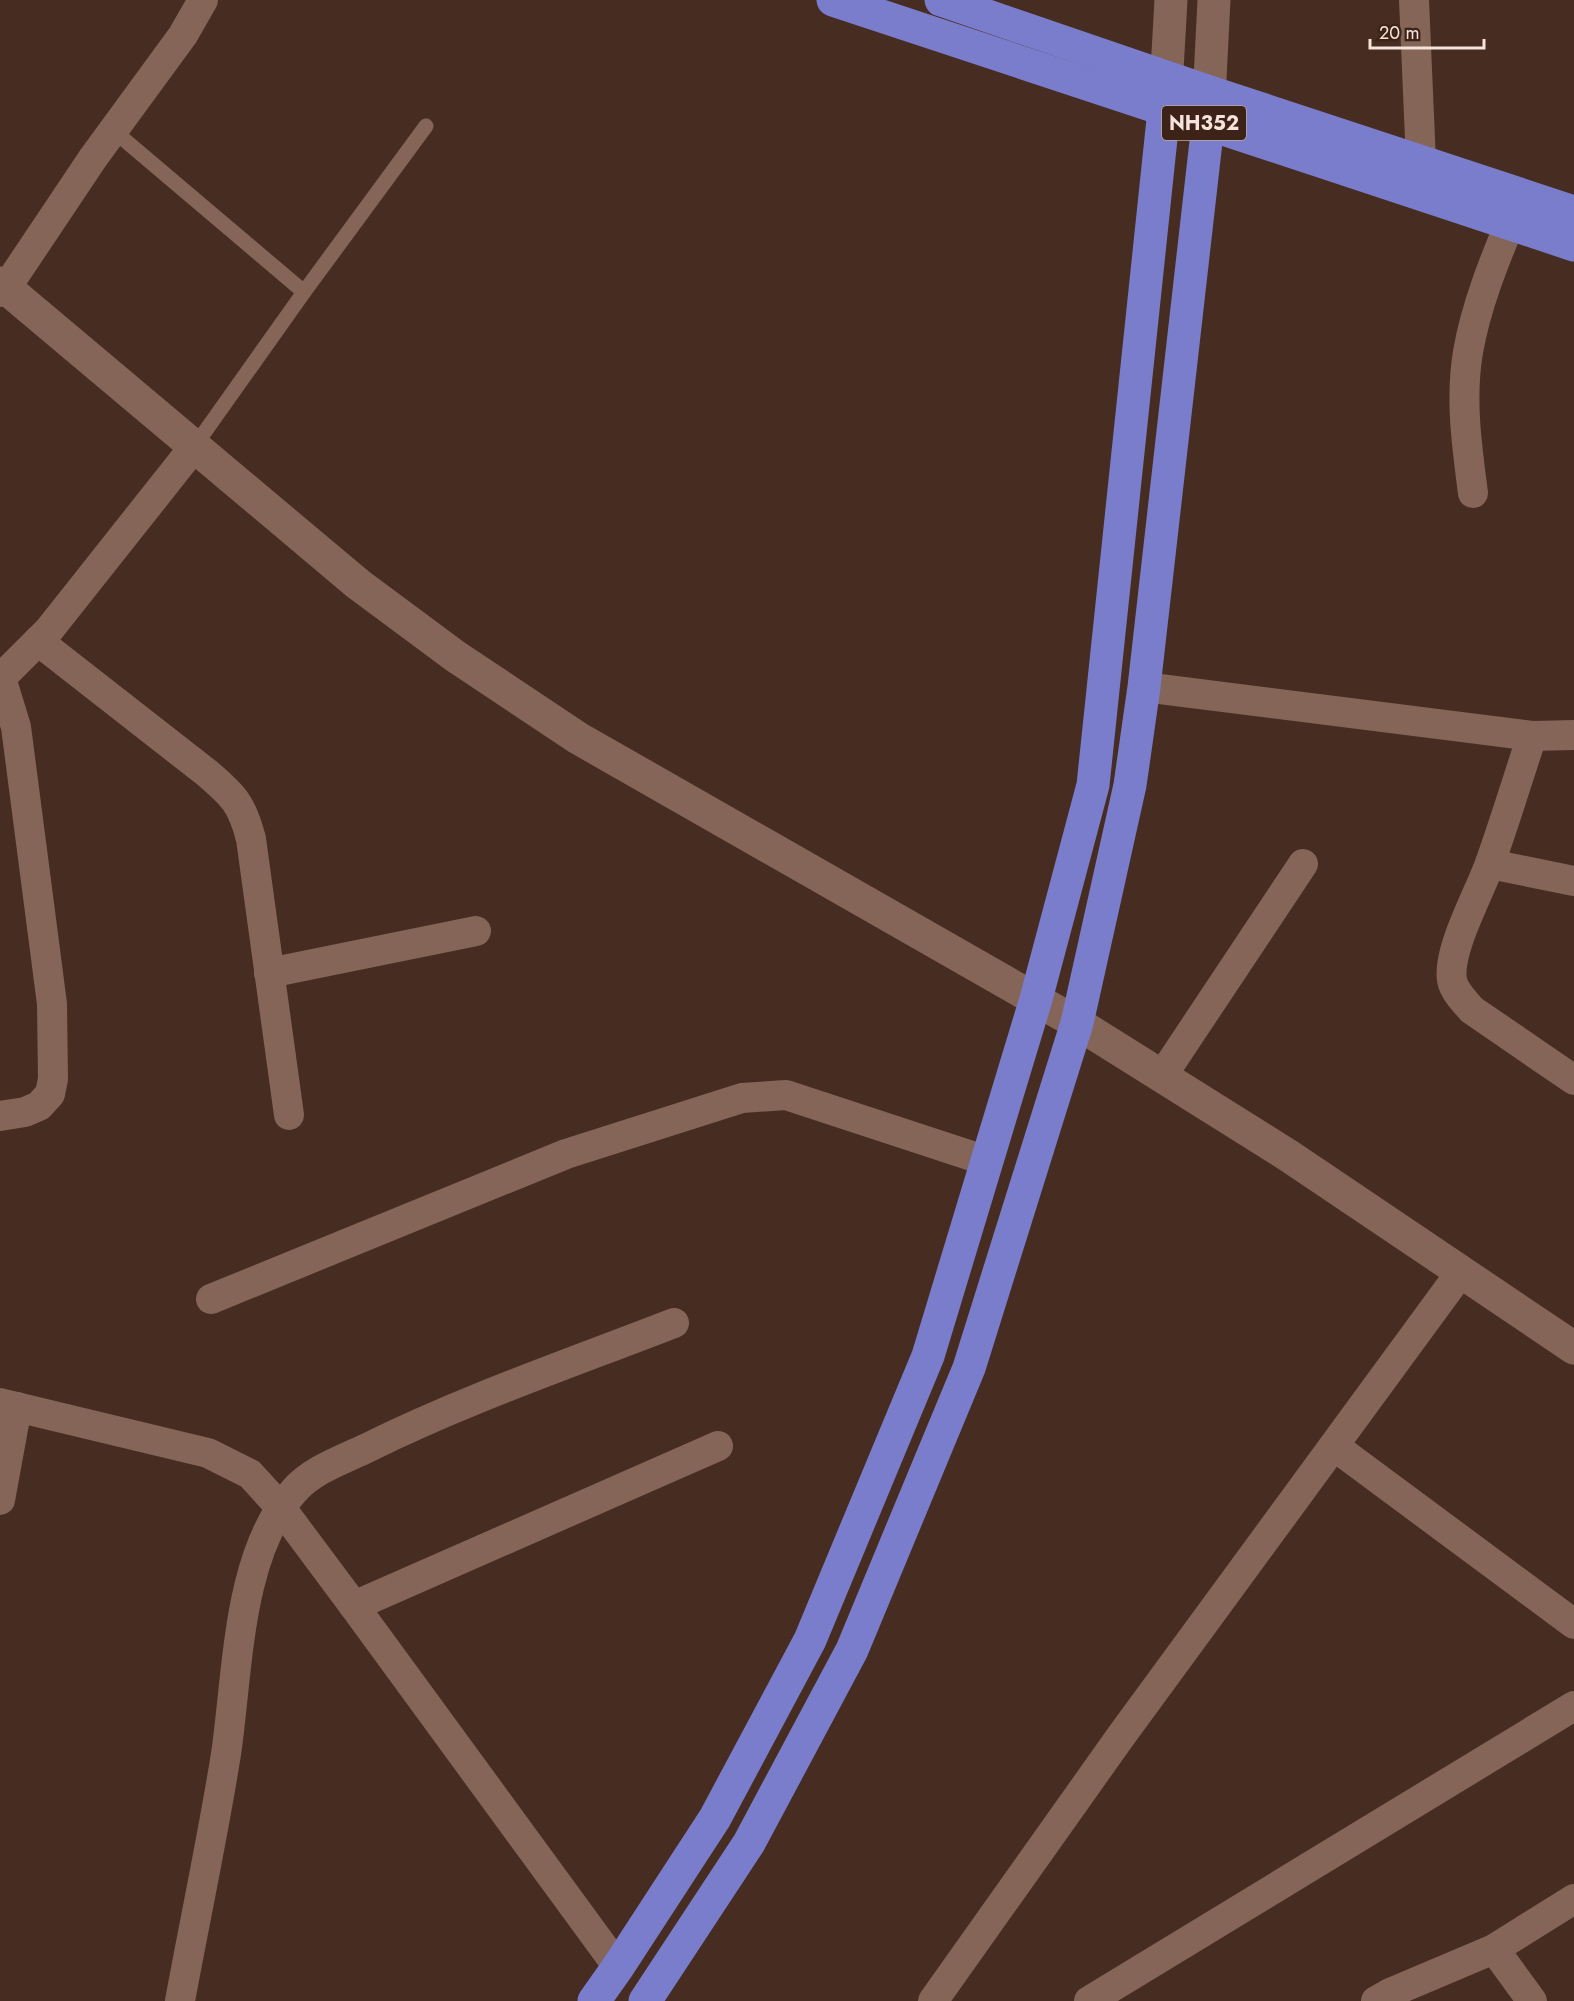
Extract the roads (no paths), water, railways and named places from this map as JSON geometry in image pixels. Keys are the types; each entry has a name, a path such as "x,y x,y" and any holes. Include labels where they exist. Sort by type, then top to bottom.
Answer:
{"highway":[{"name":"NH352","path":"833,0 1208,124 1419,178 1516,210 1574,245"},
{"name":"NH352","path":"941,0 1210,92 1419,178"},
{"path":"597,1999 716,1818 810,1640 928,1356 1036,999 1093,785 1164,110"},
{"path":"645,2001 749,1843 852,1650 969,1368 1077,1023 1130,785 1144,687 1208,124"},
{"name":"NH352","path":"1516,210 1574,213"}],"street":[{"path":"203,0 183,35 2,288 358,584 455,656 578,738 1077,1023 1289,1156 1574,1348"},
{"path":"1164,110 1171,0"},
{"path":"1208,124 1214,0"},
{"path":"1414,0 1419,178"},
{"path":"1473,493 1465,429 1468,354 1478,309 1516,210"},
{"path":"0,1116 25,1112 39,1106 50,1094 53,1079 52,1004 16,727 1,679 38,641 194,447"},
{"path":"38,641 207,773 232,795 241,807 252,839 289,1114"},
{"path":"1144,687 1532,736 1574,735"},
{"path":"1532,736 1490,864 1457,945 1452,965 1452,981 1460,996 1472,1010 1574,1080"},
{"path":"1162,1076 1303,864"},
{"path":"1490,864 1574,881"},
{"path":"269,973 476,931"},
{"path":"211,1299 566,1154 742,1098 786,1095 987,1161"},
{"path":"933,2001 1121,1736 1461,1272"},
{"path":"180,2001 226,1753 235,1677 251,1581 263,1540 294,1490 313,1475 413,1425 674,1323"},
{"path":"0,1500 8,1405 208,1453 250,1474 281,1508 618,1967"},
{"path":"354,1606 718,1446"},
{"path":"1334,1446 1574,1624"},
{"path":"1089,2001 1574,1706"},
{"path":"1376,2001 1494,1949 1574,1899"},
{"path":"1494,1949 1532,2001"}],"lane":[{"path":"194,447 426,126"},
{"path":"114,130 304,292"}]}
